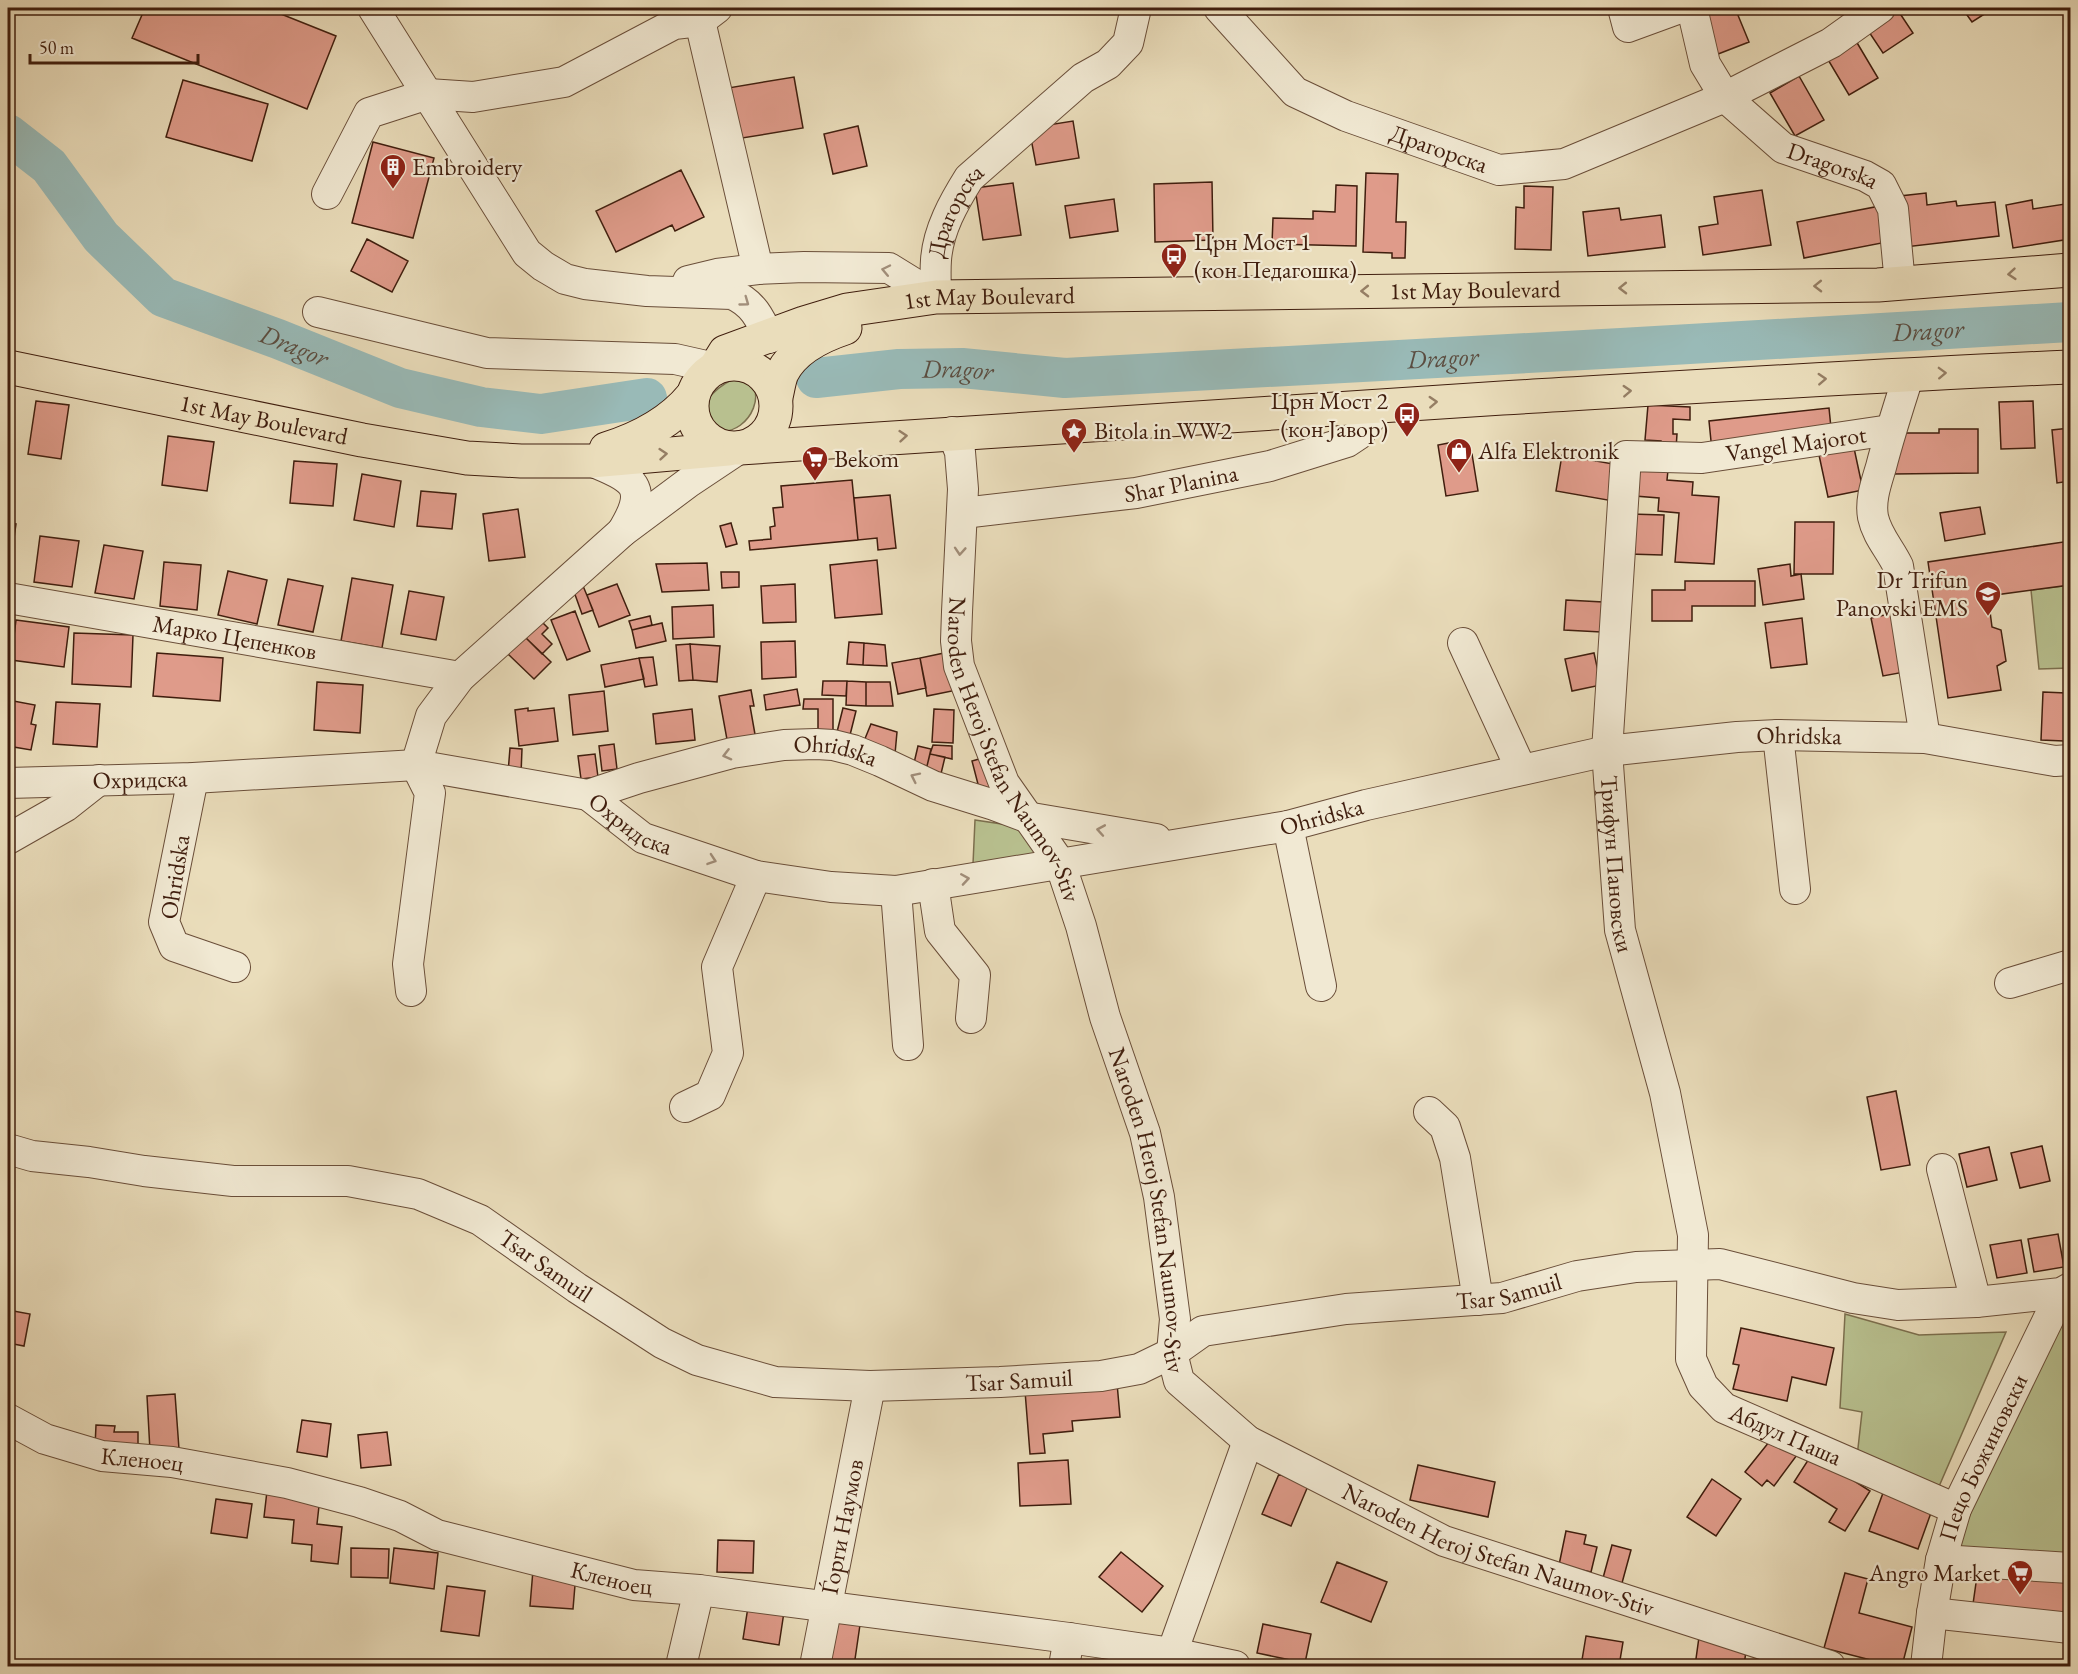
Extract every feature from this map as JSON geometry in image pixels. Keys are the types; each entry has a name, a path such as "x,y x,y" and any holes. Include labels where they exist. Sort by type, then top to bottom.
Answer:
{"main road":[{"name":"1st May Boulevard","path":"521,461 594,452 632,441 682,409 697,385 720,360 804,323 847,310 936,297 1878,285 2070,270"},
{"name":"1st May Boulevard","path":"734,448 753,444 765,436 773,424 777,410 776,397 782,372 814,341 848,327 901,314 936,297"},
{"path":"720,360 727,364 740,364 752,368 763,375 771,385 776,397"},
{"name":"1st May Boulevard","path":"8,368 362,440 467,458 521,461 591,461 952,432 1909,374 2070,368"},
{"path":"692,396 691,410 695,424 703,436 714,444 734,448"}],"street":[{"name":"Драгорска","path":"373,8 527,253 565,279 585,284 647,291 732,294 744,299 754,309 769,338"},
{"name":"Драгорска","path":"936,297 936,259 943,229 956,199 969,178 1083,78 1108,64 1128,43 1136,8"},
{"name":"Драгорска","path":"1219,8 1295,92 1346,116 1499,170 1564,164 1725,97 1831,43 1880,8"},
{"path":"1623,8 1628,27 1680,8"},
{"name":"Dragorska","path":"1692,8 1705,64 1725,97 1783,148 1865,176 1881,185 1893,209 1900,284"},
{"path":"327,194 369,113 428,94 473,97 564,82 690,15 758,269"},
{"name":"Драгорска","path":"647,291 717,274 758,269 889,268 936,297"},
{"path":"318,312 487,353 720,360"},
{"path":"644,357 674,371 692,396"},
{"path":"1909,374 1890,430 1871,504 1873,519 1880,538 1892,553 1898,566 1924,738"},
{"name":"Shar Planina","path":"963,513 1136,493 1270,466 1347,441 1359,434 1379,406"},
{"name":"Vangel Majorot","path":"1626,456 1702,458 1890,430"},
{"name":"Naroden Heroj Stefan Naumov-Stiv","path":"952,432 960,452 963,489 956,641 959,666 1004,783 1060,863 1081,926 1105,1017 1145,1133 1159,1197 1175,1319 1172,1353 1179,1381 1248,1441 1444,1541 1830,1666"},
{"path":"411,991 408,964 430,794 416,765 431,716 460,677 622,532 734,448"},
{"name":"Трифун Пановски","path":"1626,456 1607,751 1620,930 1668,1105 1693,1235 1692,1264"},
{"path":"591,461 624,474 634,486 637,500 633,514 622,532"},
{"name":"Марко Цепенков","path":"8,598 460,677"},
{"path":"1463,643 1521,769"},
{"path":"1778,735 1795,889"},
{"name":"Ohridska","path":"588,795 639,778 732,753 784,745 833,745 880,761 933,786 1026,817 1180,843 1288,826 1366,805 1607,751 1737,737 1778,735 1924,738 2055,761 2070,760"},
{"name":"Охридска","path":"8,783 192,778 416,765 588,795 643,838 756,876 831,887 896,891 1180,843"},
{"name":"Ohridska","path":"192,778 164,922 174,946 235,967"},
{"path":"8,839 66,806 99,780"},
{"path":"1288,826 1321,986"},
{"path":"685,1107 710,1095 728,1053 717,967 756,876"},
{"path":"933,884 940,931 975,975 971,1018"},
{"path":"896,891 908,1045"},
{"path":"2010,983 2070,965"},
{"path":"1429,1112 1445,1127 1455,1158 1478,1300"},
{"name":"Tsar Samuil","path":"8,1149 32,1156 211,1179 348,1181 418,1194 480,1220 662,1343 697,1360 775,1382 870,1386 1101,1376 1139,1369 1172,1353 1203,1331 1346,1309 1502,1298 1577,1276 1636,1267 1720,1264 1853,1298 1898,1305 1976,1302 2066,1291"},
{"path":"1942,1169 1976,1302"},
{"name":"Абдул Паша","path":"1692,1264 1691,1359 1703,1386 1724,1408 1956,1509"},
{"name":"Пецо Божиновски","path":"1926,1666 1941,1560 1956,1509 2066,1291"},
{"name":"Ѓорги Наумов","path":"815,1666 870,1386"},
{"name":"Кленоец","path":"8,1419 45,1439 102,1456 172,1462 287,1483 359,1502 399,1516 437,1535 634,1585 699,1590 827,1607 1066,1652 1172,1653 1235,1666"},
{"path":"1172,1653 1248,1441"},
{"path":"1941,1560 2070,1568"},
{"path":"681,1666 699,1590"},
{"path":"1932,1613 2070,1628"}],"green space":[{"path":"739,377 749,381 754,389 756,398 753,408 748,418 740,425 730,430 715,430 705,420 704,406 719,388"},
{"path":"2070,585 2070,668 2039,669 2031,590"},
{"path":"975,820 1029,828 1036,857 973,864"},
{"path":"2070,1288 2070,1568 1941,1560"},
{"path":"1845,1314 1919,1335 2006,1332 1937,1491 1857,1457 1862,1412 1840,1408"}],"building":[{"path":"145,8 266,8 336,36 307,109 132,38"},
{"path":"1709,8 1735,8 1749,42 1713,56 1696,13"},
{"path":"1962,8 1994,8 1972,22"},
{"path":"1897,9 1913,33 1883,53 1867,29"},
{"path":"1856,41 1878,78 1849,95 1827,58"},
{"path":"1799,76 1824,120 1795,136 1770,93"},
{"path":"794,77 803,128 736,139 728,88"},
{"path":"183,80 268,104 252,161 166,137"},
{"path":"1073,121 1079,158 1036,165 1029,128"},
{"path":"858,126 867,166 833,174 824,134"},
{"name":"Embroidery","path":"373,142 434,158 413,238 352,223"},
{"path":"681,170 704,217 675,231 672,225 616,252 596,211"},
{"path":"1366,173 1398,174 1396,222 1406,222 1405,258 1392,258 1392,253 1363,252"},
{"path":"1212,182 1213,240 1155,242 1154,184"},
{"path":"1013,183 1021,235 983,240 975,188"},
{"path":"1336,185 1357,186 1356,246 1272,244 1273,218 1313,219 1313,211 1335,212"},
{"path":"1524,186 1553,187 1551,250 1515,249 1516,207 1524,208"},
{"path":"1762,190 1771,245 1703,255 1699,227 1718,224 1714,197"},
{"path":"1926,193 1927,205 1956,201 1957,206 1995,202 1999,236 1905,247 1900,196"},
{"path":"1114,199 1118,231 1070,238 1065,206"},
{"path":"2032,200 2033,209 2065,204 2067,218 2070,218 2070,239 2013,248 2006,205"},
{"path":"1880,206 1887,242 1804,258 1797,222"},
{"path":"1619,208 1621,220 1661,215 1665,247 1588,256 1583,212"},
{"path":"367,239 408,261 392,292 351,271"},
{"path":"36,401 69,405 61,459 28,454"},
{"path":"2033,401 2035,448 2001,449 1999,402"},
{"path":"1648,405 1690,407 1690,420 1673,419 1673,434 1677,434 1676,449 1661,448 1661,441 1645,440"},
{"path":"1829,408 1832,438 1712,451 1709,421"},
{"path":"2070,428 2070,481 2057,483 2052,430"},
{"path":"1939,429 1978,429 1978,473 1893,474 1893,433 1939,433"},
{"path":"168,436 214,442 207,491 162,485"},
{"name":"Alfa Elektronik","path":"1459,441 1461,456 1472,454 1478,491 1446,496 1438,445"},
{"path":"1854,448 1863,490 1828,497 1819,455"},
{"path":"1562,455 1619,465 1613,501 1556,491"},
{"path":"294,461 337,464 333,506 290,503"},
{"path":"1637,468 1668,470 1667,480 1693,482 1692,495 1719,497 1714,564 1675,562 1679,513 1658,511 1659,498 1635,496"},
{"path":"362,474 401,481 394,527 354,520"},
{"path":"852,480 858,540 750,550 749,541 771,539 770,527 775,526 773,508 783,507 781,486"},
{"path":"421,491 456,494 452,529 417,526"},
{"path":"890,495 896,548 878,550 877,538 858,540 854,498"},
{"path":"1980,507 1985,534 1945,541 1940,513"},
{"path":"518,509 525,557 489,561 483,514"},
{"path":"1630,514 1664,515 1662,555 1628,554"},
{"path":"1795,522 1834,522 1833,574 1794,574"},
{"path":"8,523 16,524 9,573 8,572"},
{"path":"731,523 737,544 726,547 720,526"},
{"path":"40,536 79,541 72,587 34,582"},
{"path":"2070,541 2070,585 1988,596 1992,627 2001,630 2006,661 1997,666 2001,690 1948,698 1928,562"},
{"path":"104,545 143,551 134,599 95,593"},
{"path":"877,560 882,614 835,618 830,565"},
{"path":"164,562 201,565 197,610 160,606"},
{"path":"707,563 709,590 662,592 656,564"},
{"path":"1790,564 1791,576 1801,574 1804,599 1763,605 1758,569"},
{"path":"228,571 267,580 257,624 218,615"},
{"path":"721,572 739,572 739,587 722,588"},
{"path":"352,578 393,585 382,648 341,641"},
{"path":"288,579 323,586 313,632 278,625"},
{"path":"581,581 593,610 582,614 573,589"},
{"path":"1685,581 1755,581 1755,606 1692,606 1692,621 1652,621 1652,590 1685,590"},
{"path":"617,584 630,615 599,627 587,595"},
{"path":"795,584 796,622 763,623 761,586"},
{"path":"409,591 444,597 436,640 401,634"},
{"path":"1566,600 1603,602 1601,632 1564,630"},
{"path":"713,605 714,637 673,639 672,607"},
{"path":"575,611 590,651 567,660 551,620"},
{"path":"1898,612 1910,671 1883,676 1871,618"},
{"path":"650,616 652,625 632,630 629,621"},
{"path":"1802,618 1807,664 1771,668 1765,623"},
{"path":"16,620 69,627 64,667 11,660"},
{"path":"541,621 548,628 542,634 552,644 542,654 525,637"},
{"path":"662,623 666,641 636,648 632,630"},
{"path":"74,633 133,635 131,687 72,684"},
{"path":"525,637 551,662 534,679 508,654"},
{"path":"795,641 796,677 762,679 761,642"},
{"path":"849,642 864,643 863,665 847,664"},
{"path":"864,643 885,645 887,666 863,665"},
{"path":"690,644 693,680 679,681 676,645"},
{"path":"690,644 720,646 717,682 693,680"},
{"path":"949,652 957,690 927,696 920,658"},
{"path":"157,653 223,658 220,701 153,696"},
{"path":"1594,653 1601,685 1572,691 1565,659"},
{"path":"653,657 657,685 645,687 639,658"},
{"path":"639,658 644,679 605,687 601,665"},
{"path":"920,658 926,688 898,694 892,663"},
{"path":"823,681 847,681 846,696 822,695"},
{"path":"847,681 866,682 866,706 846,705"},
{"path":"317,682 363,685 360,733 314,730"},
{"path":"866,682 890,682 893,706 866,706"},
{"path":"797,689 800,705 766,710 764,695"},
{"path":"751,690 754,706 750,706 756,740 728,745 719,696"},
{"path":"604,691 608,731 573,735 569,695"},
{"path":"2043,692 2066,693 2064,741 2041,740"},
{"path":"804,699 833,699 833,736 818,736 818,709 803,709"},
{"path":"8,700 35,705 31,724 36,725 31,750 8,746"},
{"path":"56,702 100,704 97,747 53,744"},
{"path":"528,708 528,711 554,708 558,741 519,746 515,710"},
{"path":"843,708 856,711 849,739 836,736"},
{"path":"692,709 695,740 656,744 653,714"},
{"path":"934,709 954,710 953,743 932,742"},
{"path":"871,724 897,732 895,754 864,741"},
{"path":"614,744 617,769 602,771 599,746"},
{"path":"933,745 952,746 952,759 930,754"},
{"path":"918,746 931,749 927,766 914,763"},
{"path":"510,748 522,749 521,774 508,773"},
{"path":"595,754 598,777 581,779 578,756"},
{"path":"930,754 945,757 939,782 924,778"},
{"path":"986,757 995,789 979,788 972,761"},
{"path":"1896,1091 1910,1165 1881,1170 1867,1097"},
{"path":"2042,1146 2050,1181 2020,1188 2011,1153"},
{"path":"1989,1147 1997,1180 1967,1187 1959,1154"},
{"path":"2058,1234 2064,1267 2034,1272 2028,1239"},
{"path":"2021,1240 2027,1273 1997,1278 1990,1245"},
{"path":"8,1310 30,1314 24,1346 8,1343"},
{"path":"1741,1328 1834,1348 1826,1385 1792,1377 1787,1401 1733,1389 1739,1365 1733,1364"},
{"path":"1117,1383 1120,1417 1072,1421 1073,1431 1043,1434 1045,1453 1030,1454 1025,1391"},
{"path":"175,1394 179,1449 150,1451 147,1396"},
{"path":"302,1420 331,1424 327,1457 297,1452"},
{"path":"96,1425 115,1426 114,1432 138,1432 138,1448 95,1447"},
{"path":"387,1432 391,1465 361,1468 358,1435"},
{"path":"1773,1437 1797,1455 1774,1486 1767,1480 1762,1486 1745,1472"},
{"path":"1812,1454 1870,1491 1845,1531 1829,1522 1837,1509 1794,1482"},
{"path":"1068,1460 1071,1504 1020,1506 1018,1463"},
{"path":"1418,1465 1495,1482 1488,1517 1410,1500"},
{"path":"1279,1474 1308,1486 1291,1526 1262,1514"},
{"path":"1712,1479 1741,1499 1716,1536 1687,1517"},
{"path":"267,1491 320,1497 317,1524 342,1527 338,1564 311,1561 312,1545 292,1543 294,1520 264,1517"},
{"path":"1883,1493 1932,1510 1918,1549 1869,1531"},
{"path":"216,1499 252,1504 247,1538 211,1533"},
{"path":"1566,1531 1586,1535 1584,1544 1597,1547 1591,1572 1559,1565"},
{"path":"718,1540 754,1541 753,1573 717,1572"},
{"path":"1612,1545 1631,1550 1622,1583 1603,1578"},
{"path":"351,1548 389,1549 388,1578 351,1577"},
{"path":"394,1548 438,1553 434,1589 390,1583"},
{"path":"1121,1552 1163,1586 1142,1612 1099,1577"},
{"path":"1337,1562 1387,1582 1371,1622 1321,1602"},
{"path":"533,1570 576,1573 573,1609 530,1606"},
{"path":"1845,1573 1868,1579 1859,1613 1912,1627 1902,1666 1824,1648"},
{"name":"Angro Market","path":"1977,1576 2067,1582 2064,1617 1972,1611"},
{"path":"447,1586 485,1591 479,1636 441,1631"},
{"path":"748,1607 784,1612 779,1645 743,1639"},
{"path":"829,1614 861,1618 854,1666 822,1666"},
{"path":"1263,1624 1311,1634 1305,1663 1257,1653"},
{"path":"1586,1636 1623,1642 1619,1666 1581,1666"},
{"path":"1699,1637 1747,1643 1744,1666 1695,1666"}],"waterway":[{"name":"Dragor","path":"8,134 49,166 101,237 163,297 278,339 400,388 481,407 541,414 647,398"},
{"name":"Dragor","path":"816,378 899,369 962,368 1065,378 2070,322"}],"place":[{"name":"Embroidery","path":"393,190"},
{"name":"Црн Мост 1 (кон Педагошка)","path":"1174,279"},
{"name":"Црн Мост 2 (кон Јавор)","path":"1407,438"},
{"name":"Bitola in WW2","path":"1074,454"},
{"name":"Alfa Elektronik","path":"1459,474"},
{"name":"Bekom","path":"815,482"},
{"name":"Dr Trifun Panovski EMS","path":"1988,617"},
{"name":"Angro Market","path":"2020,1596"}]}
